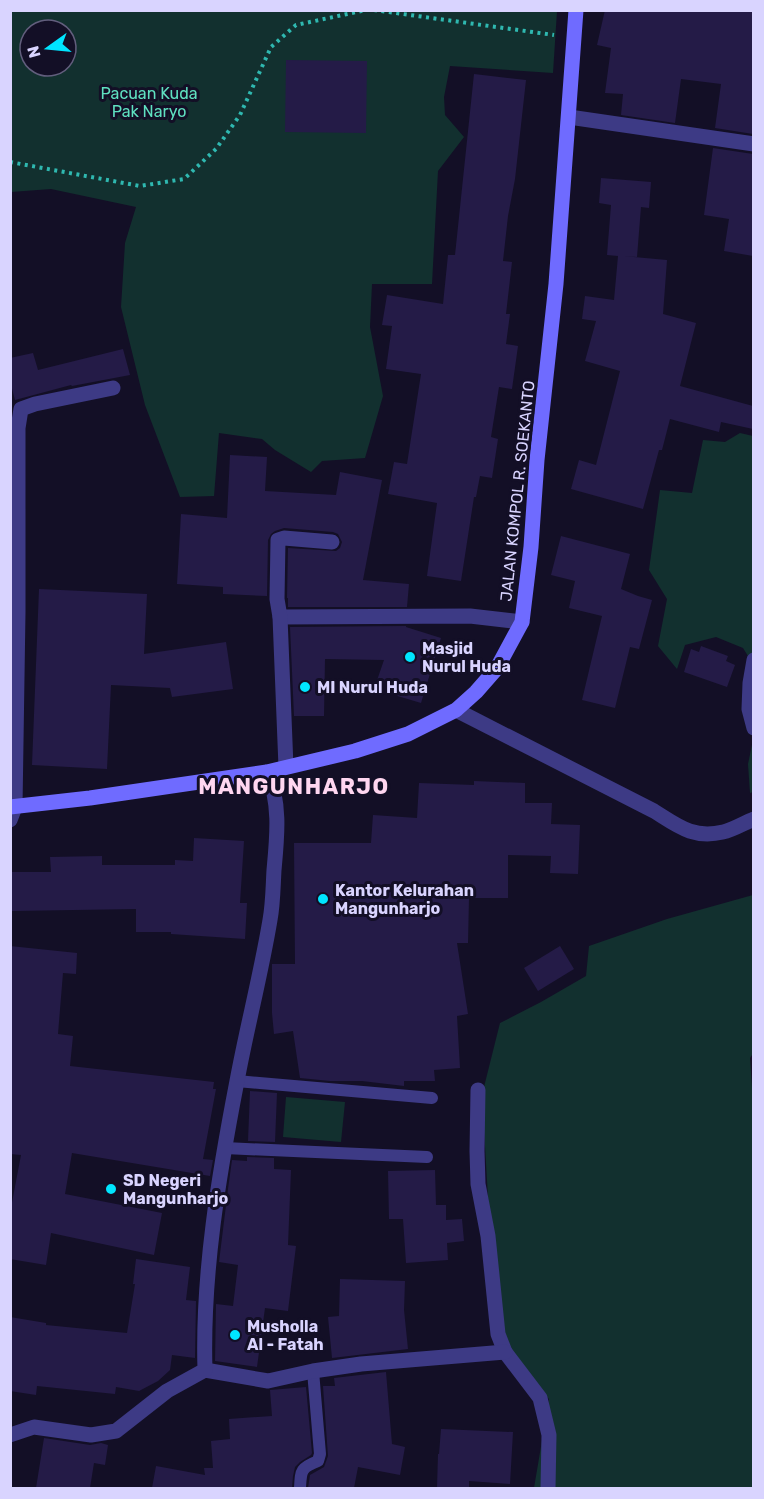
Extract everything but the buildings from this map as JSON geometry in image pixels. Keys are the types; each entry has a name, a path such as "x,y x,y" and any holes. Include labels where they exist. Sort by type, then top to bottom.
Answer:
{"main road":[{"name":"JALAN KOMPOL R. SOEKANTO","path":"12,812 267,772 355,751 408,734 456,710 497,668 522,622 556,284 576,10"}],"street":[{"path":"569,117 753,144"},
{"path":"12,812 18,612 18,428 21,409 113,388"},
{"path":"286,767 280,617 277,599 278,540 284,538 332,542"},
{"path":"280,617 470,616 522,622"},
{"path":"753,660 749,709 753,728"},
{"path":"456,710 654,811 677,826 697,834 725,832 753,819"},
{"path":"205,1370 204,1337 211,1246 225,1148 270,918 278,831 271,781 267,772"},
{"path":"478,1090 478,1184 488,1236 498,1334 505,1352 540,1398 549,1435 548,1488"},
{"path":"10,1435 34,1427 91,1435 116,1431 167,1391 205,1370 268,1381 361,1364 505,1352"}],"lane":[{"path":"237,1081 432,1098"},
{"path":"225,1148 427,1157"},
{"path":"300,1488 301,1473 308,1465 318,1461 320,1454 313,1371"}],"path":[{"path":"10,162 140,186 184,179 216,149 240,115 271,47 296,25 366,10"},
{"path":"374,10 575,38"}],"green space":[{"name":"Pacuan Kuda Pak Naryo","path":"11,11 557,11 553,73 450,66 444,97 445,115 464,137 438,171 432,284 372,284 370,327 383,396 365,458 322,461 311,472 275,450 262,439 219,433 214,496 180,497 145,405 121,307 125,243 136,207 51,189 11,192"},
{"path":"740,433 753,436 753,664 743,648 716,637 685,645 677,669 658,646 667,599 649,570 660,490 692,493 703,440 725,442"},
{"path":"753,740 753,792 750,793 748,764"},
{"path":"753,895 754,1052 750,1058 754,1117 753,1488 534,1488 549,1399 515,1367 495,1317 482,1095 500,1023 586,976 589,946 667,919"},
{"path":"286,1097 345,1102 341,1142 283,1137"}],"place":[{"name":"Masjid Nurul Huda","path":"410,657"},
{"name":"MI Nurul Huda","path":"305,687"},
{"name":"Kantor Kelurahan Mangunharjo","path":"323,899"},
{"name":"SD Negeri Mangunharjo","path":"111,1189"},
{"name":"Musholla Al - Fatah","path":"235,1335"}],"district":[{"name":"MANGUNHARJO","path":"294,786"}]}
